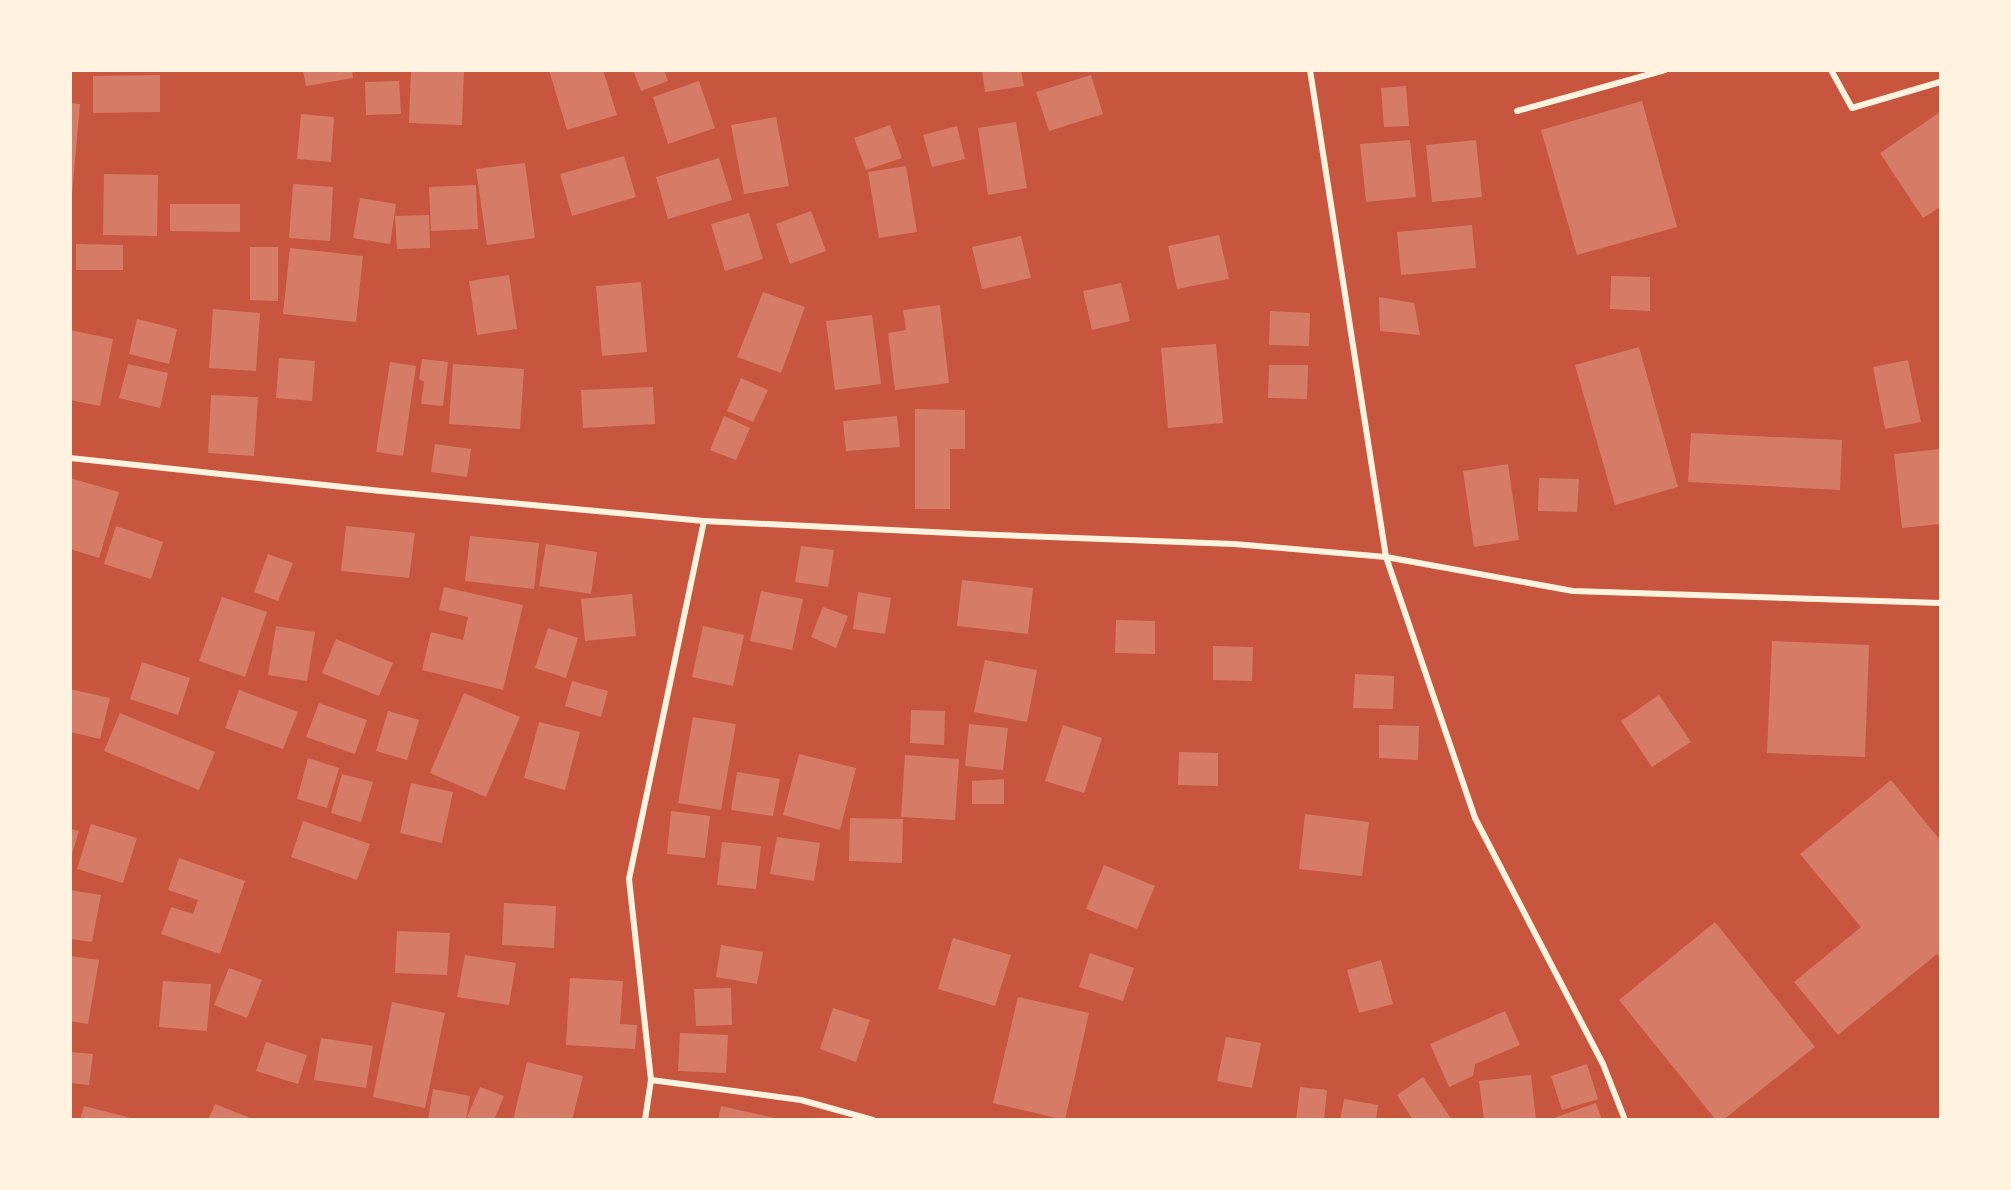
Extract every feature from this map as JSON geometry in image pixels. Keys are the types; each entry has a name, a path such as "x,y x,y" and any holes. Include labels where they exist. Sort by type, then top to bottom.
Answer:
{"street":[{"path":"1310,70 1386,558 1475,818 1603,1064 1625,1119"},
{"path":"1517,111 1665,70"},
{"path":"1831,70 1852,108 1941,82"},
{"path":"70,458 381,491 704,521 1234,544 1386,558 1573,591 1941,603"},
{"path":"645,1119 651,1080 629,879 704,521"},
{"path":"651,1080 801,1100 873,1119"}],"building":[{"path":"303,70 352,70 353,78 306,86"},
{"path":"411,70 464,70 462,125 409,123"},
{"path":"549,70 603,70 617,115 567,130"},
{"path":"633,70 664,70 668,81 641,91"},
{"path":"982,70 1021,70 1024,86 985,92"},
{"path":"160,75 160,112 93,113 93,76"},
{"path":"1091,75 1103,114 1049,131 1036,92"},
{"path":"399,81 401,114 366,115 365,82"},
{"path":"699,81 715,128 668,144 653,97"},
{"path":"1406,86 1409,126 1384,127 1381,88"},
{"path":"1642,101 1677,227 1577,255 1541,130"},
{"path":"70,103 80,104 72,194 70,194"},
{"path":"1940,112 1940,207 1923,218 1880,153"},
{"path":"301,114 334,117 331,162 297,159"},
{"path":"776,117 789,186 744,194 731,125"},
{"path":"1016,122 1027,188 988,195 978,128"},
{"path":"890,125 902,158 866,170 854,138"},
{"path":"957,126 965,159 932,167 923,135"},
{"path":"1410,140 1416,197 1366,202 1360,144"},
{"path":"1476,140 1482,197 1432,202 1426,145"},
{"path":"624,156 636,197 572,216 560,174"},
{"path":"719,158 732,200 668,219 656,177"},
{"path":"525,163 535,238 487,245 476,169"},
{"path":"906,166 917,232 879,238 868,172"},
{"path":"104,174 158,175 157,236 103,235"},
{"path":"293,184 333,187 330,241 289,238"},
{"path":"476,185 478,229 431,231 429,187"},
{"path":"360,198 396,204 390,244 353,238"},
{"path":"170,204 240,204 240,232 170,231"},
{"path":"811,211 826,251 790,264 776,224"},
{"path":"749,213 763,259 725,271 711,224"},
{"path":"429,215 430,248 397,249 395,216"},
{"path":"1472,225 1476,268 1401,275 1397,232"},
{"path":"1219,235 1229,279 1177,289 1168,246"},
{"path":"1021,236 1031,278 982,289 972,247"},
{"path":"76,244 123,245 123,270 76,270"},
{"path":"250,247 278,247 278,301 250,300"},
{"path":"290,248 363,256 356,322 283,314"},
{"path":"509,275 517,329 477,335 469,281"},
{"path":"1611,276 1650,277 1650,311 1610,309"},
{"path":"641,282 647,352 602,356 596,286"},
{"path":"1121,283 1130,321 1092,330 1083,291"},
{"path":"763,292 805,307 781,373 737,357"},
{"path":"1379,297 1414,303 1420,335 1380,331"},
{"path":"940,305 949,383 895,390 888,333 906,330 903,310"},
{"path":"213,309 260,313 256,371 209,368"},
{"path":"1270,311 1310,313 1309,346 1269,345"},
{"path":"872,315 881,384 835,390 826,321"},
{"path":"137,319 177,329 169,364 129,354"},
{"path":"70,330 113,339 100,406 70,400"},
{"path":"1216,344 1223,423 1168,428 1161,348"},
{"path":"1639,347 1678,487 1615,505 1575,365"},
{"path":"279,358 315,361 312,401 276,398"},
{"path":"422,359 448,362 443,406 421,404 424,382 419,379"},
{"path":"1908,360 1921,422 1885,429 1873,367"},
{"path":"390,362 416,366 403,456 376,452"},
{"path":"128,364 168,373 160,408 119,398"},
{"path":"453,364 524,369 520,429 449,424"},
{"path":"1269,365 1308,365 1307,399 1268,398"},
{"path":"741,378 768,390 753,422 727,411"},
{"path":"653,387 655,424 583,428 581,390"},
{"path":"211,395 258,397 254,456 208,453"},
{"path":"915,409 965,410 965,449 950,449 950,509 915,509"},
{"path":"724,416 750,428 736,460 710,450"},
{"path":"897,416 900,447 846,451 843,421"},
{"path":"1691,433 1842,440 1840,490 1688,482"},
{"path":"435,444 471,449 467,477 431,472"},
{"path":"1940,449 1940,524 1902,528 1894,454"},
{"path":"1508,464 1519,540 1474,547 1463,471"},
{"path":"70,478 119,492 99,558 70,549"},
{"path":"1539,478 1579,479 1577,512 1538,511"},
{"path":"116,526 163,542 151,579 104,564"},
{"path":"346,526 415,533 409,578 341,571"},
{"path":"470,536 539,543 534,589 465,581"},
{"path":"546,544 597,552 591,594 539,586"},
{"path":"801,546 834,550 828,587 795,582"},
{"path":"268,554 293,563 278,601 254,592"},
{"path":"962,580 1033,588 1028,634 957,626"},
{"path":"444,587 523,605 503,690 422,670 431,632 463,640 468,617 439,610"},
{"path":"761,591 803,599 792,650 750,641"},
{"path":"858,592 891,598 885,634 853,629"},
{"path":"632,594 636,636 585,641 581,599"},
{"path":"222,597 267,612 245,677 199,661"},
{"path":"823,607 848,616 836,648 811,637"},
{"path":"1116,620 1155,621 1155,654 1115,653"},
{"path":"276,626 315,632 307,681 268,675"},
{"path":"703,626 744,635 733,686 692,677"},
{"path":"548,628 578,638 566,678 535,668"},
{"path":"336,639 393,663 379,696 322,673"},
{"path":"1772,641 1869,645 1865,757 1767,753"},
{"path":"1213,646 1253,647 1252,681 1213,680"},
{"path":"985,660 1037,670 1027,722 974,712"},
{"path":"142,662 190,678 178,715 130,699"},
{"path":"1355,674 1394,676 1393,709 1353,708"},
{"path":"572,681 608,691 601,717 565,706"},
{"path":"70,689 110,698 100,739 70,732"},
{"path":"239,690 298,712 283,749 225,728"},
{"path":"464,693 520,717 486,797 430,773"},
{"path":"1659,695 1691,742 1652,767 1621,721"},
{"path":"319,703 367,720 355,754 306,737"},
{"path":"911,710 945,711 944,745 910,743"},
{"path":"388,711 419,720 407,760 376,751"},
{"path":"120,713 215,752 199,790 104,751"},
{"path":"693,717 736,724 721,810 678,803"},
{"path":"539,722 580,732 565,790 524,778"},
{"path":"969,724 1008,728 1003,770 965,766"},
{"path":"1063,725 1102,738 1084,793 1045,781"},
{"path":"1379,725 1419,726 1418,760 1379,758"},
{"path":"1179,752 1218,753 1218,786 1178,785"},
{"path":"799,754 856,768 840,830 783,815"},
{"path":"905,755 959,759 955,820 901,817"},
{"path":"308,758 339,768 327,808 297,799"},
{"path":"737,772 780,779 773,816 731,810"},
{"path":"342,774 373,782 361,822 331,813"},
{"path":"1004,779 1004,804 972,804 972,781"},
{"path":"1891,780 1940,840 1940,958 1937,954 1838,1035 1794,982 1861,927 1800,854"},
{"path":"411,783 453,792 442,843 400,833"},
{"path":"671,811 710,816 705,858 667,854"},
{"path":"1305,814 1369,822 1362,876 1299,869"},
{"path":"850,818 903,819 902,863 849,861"},
{"path":"303,821 370,844 357,880 291,857"},
{"path":"91,824 137,838 123,883 77,869"},
{"path":"70,829 79,831 71,857 70,857"},
{"path":"777,837 820,843 814,881 770,874"},
{"path":"722,842 761,846 756,889 717,885"},
{"path":"179,858 245,881 220,954 161,934 171,907 193,914 198,900 168,890"},
{"path":"1104,865 1155,886 1137,929 1086,909"},
{"path":"70,890 101,895 92,942 70,939"},
{"path":"504,903 556,906 554,948 502,945"},
{"path":"1715,922 1815,1047 1723,1120 1716,1120 1619,1000"},
{"path":"397,931 450,933 447,975 395,973"},
{"path":"953,938 1011,955 995,1006 938,989"},
{"path":"721,945 763,952 757,984 716,977"},
{"path":"1090,953 1134,968 1123,1001 1079,987"},
{"path":"465,955 516,963 509,1005 457,997"},
{"path":"70,956 99,960 88,1024 70,1021"},
{"path":"1381,960 1393,1004 1359,1013 1347,970"},
{"path":"229,968 262,980 247,1018 214,1005"},
{"path":"570,978 623,981 620,1024 637,1025 635,1049 566,1045"},
{"path":"163,981 211,984 207,1031 159,1027"},
{"path":"731,988 732,1025 696,1026 694,989"},
{"path":"1018,997 1089,1013 1065,1120 993,1103"},
{"path":"392,1002 445,1013 425,1108 373,1097"},
{"path":"833,1008 870,1020 856,1062 820,1049"},
{"path":"1505,1011 1520,1045 1475,1064 1473,1076 1449,1087 1430,1044"},
{"path":"680,1033 728,1035 726,1073 678,1071"},
{"path":"1226,1037 1261,1043 1252,1088 1217,1081"},
{"path":"321,1038 373,1046 366,1088 314,1080"},
{"path":"266,1042 307,1055 298,1084 256,1071"},
{"path":"70,1052 93,1054 89,1085 70,1083"},
{"path":"527,1062 583,1076 572,1120 513,1120"},
{"path":"1587,1064 1598,1099 1562,1110 1551,1076"},
{"path":"1531,1075 1536,1120 1484,1120 1479,1081"},
{"path":"1423,1077 1452,1120 1413,1120 1397,1095"},
{"path":"480,1087 504,1096 494,1120 474,1120 467,1117"},
{"path":"1300,1087 1327,1090 1324,1120 1296,1120"},
{"path":"433,1089 470,1096 466,1120 428,1120"},
{"path":"1344,1099 1378,1105 1376,1120 1340,1120"},
{"path":"1596,1103 1602,1120 1551,1120 1551,1119"},
{"path":"215,1104 253,1119 253,1120 208,1120"},
{"path":"84,1106 135,1119 135,1120 80,1120"},
{"path":"721,1106 779,1119 718,1120"}]}
